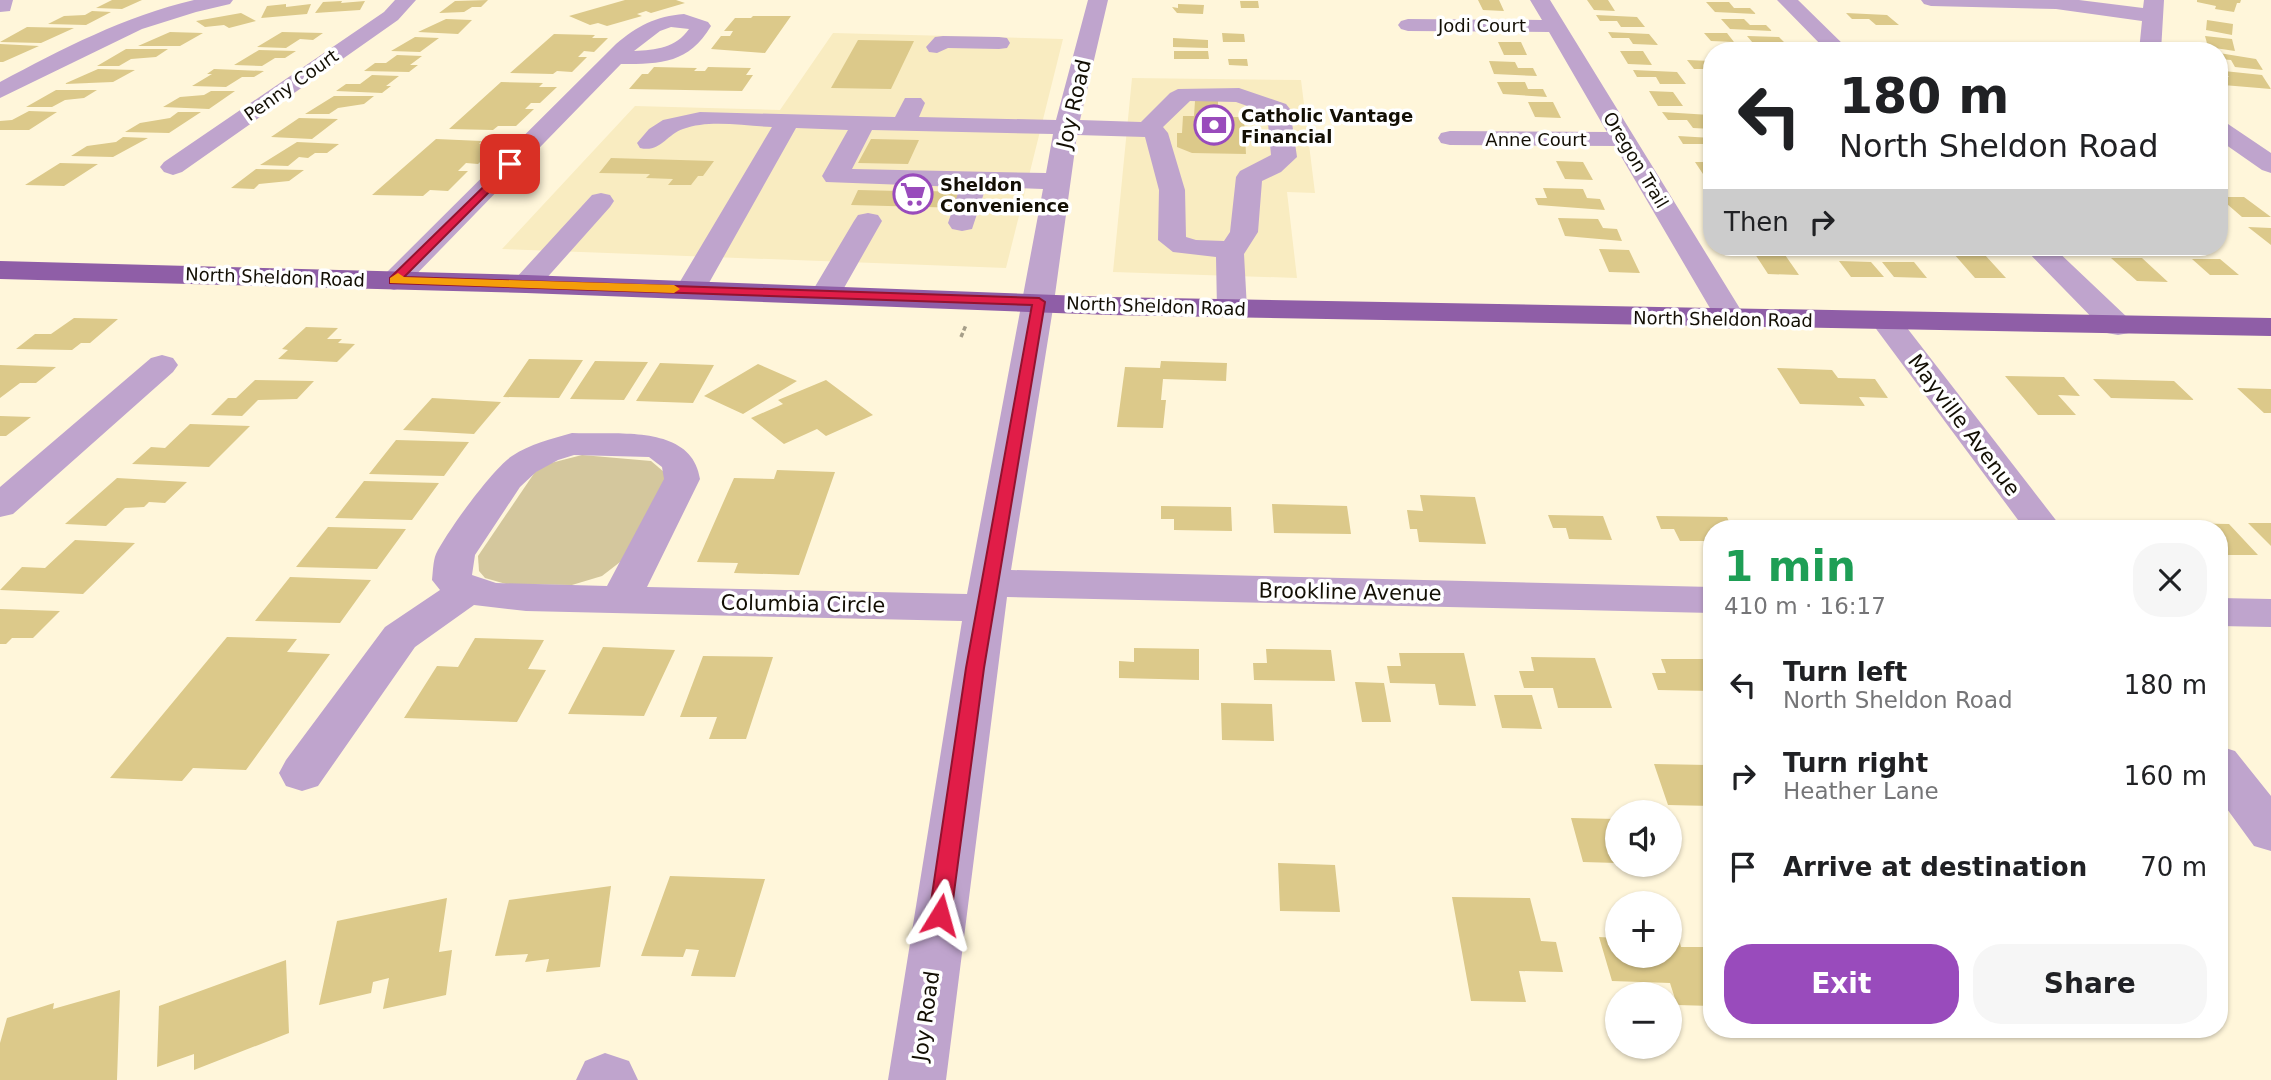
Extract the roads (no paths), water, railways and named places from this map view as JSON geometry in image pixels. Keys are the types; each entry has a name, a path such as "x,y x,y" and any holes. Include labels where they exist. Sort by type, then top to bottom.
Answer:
{"main road":[{"name":"North Sheldon Road","path":"0,270 526,284 1109,306 1732,320 2271,327"}],"street":[{"name":"Penny Court","path":"173,167 391,16 406,0"},
{"name":"Joy Road","path":"917,1080 987,596 1039,302 1066,128 1098,0"},
{"name":"Oregon Trail","path":"1540,0 1732,320"},
{"path":"1787,0 1830,42"},
{"path":"1931,0 2154,8 2151,42"},
{"path":"0,91 110,33 158,16 217,1"},
{"name":"Jodi Court","path":"1408,25 1556,26"},
{"path":"937,47 943,42 999,43"},
{"path":"394,281 617,57"},
{"path":"1147,129 1178,98 1186,94 1239,95 1278,109 1284,157 1282,162 1249,177 1244,232 1230,254 1232,309"},
{"path":"649,143 658,133 677,123 704,120 864,123 908,113 954,152 975,180"},
{"path":"690,290 788,121"},
{"path":"864,123 835,176 1066,128 1147,129 1156,133 1172,190 1172,240 1192,248 1223,249 1230,254"},
{"path":"2228,136 2271,143"},
{"path":"2228,136 2271,165"},
{"name":"Anne Court","path":"1450,138 1622,139"},
{"path":"975,180 1057,181"},
{"path":"962,223 975,180"},
{"path":"526,284 601,201"},
{"path":"825,295 868,221"},
{"path":"2047,256 2119,326"},
{"name":"Mayville Avenue","path":"1886,322 2037,520"},
{"path":"0,506 162,365"},
{"path":"302,773 400,637 467,591 452,580 455,555 507,479 523,464 545,452 572,444 655,447 670,454 680,464 682,479 621,599"},
{"name":"Columbia Circle","path":"467,591 486,596 621,599 987,596"},
{"name":"Brookline Avenue","path":"987,596 1703,600"},
{"path":"2228,612 2271,613"},
{"path":"2228,775 2271,832"}],"place":[{"name":"Catholic Vantage Financial","path":"1214,125"},
{"name":"Sheldon Convenience","path":"913,194"}]}
